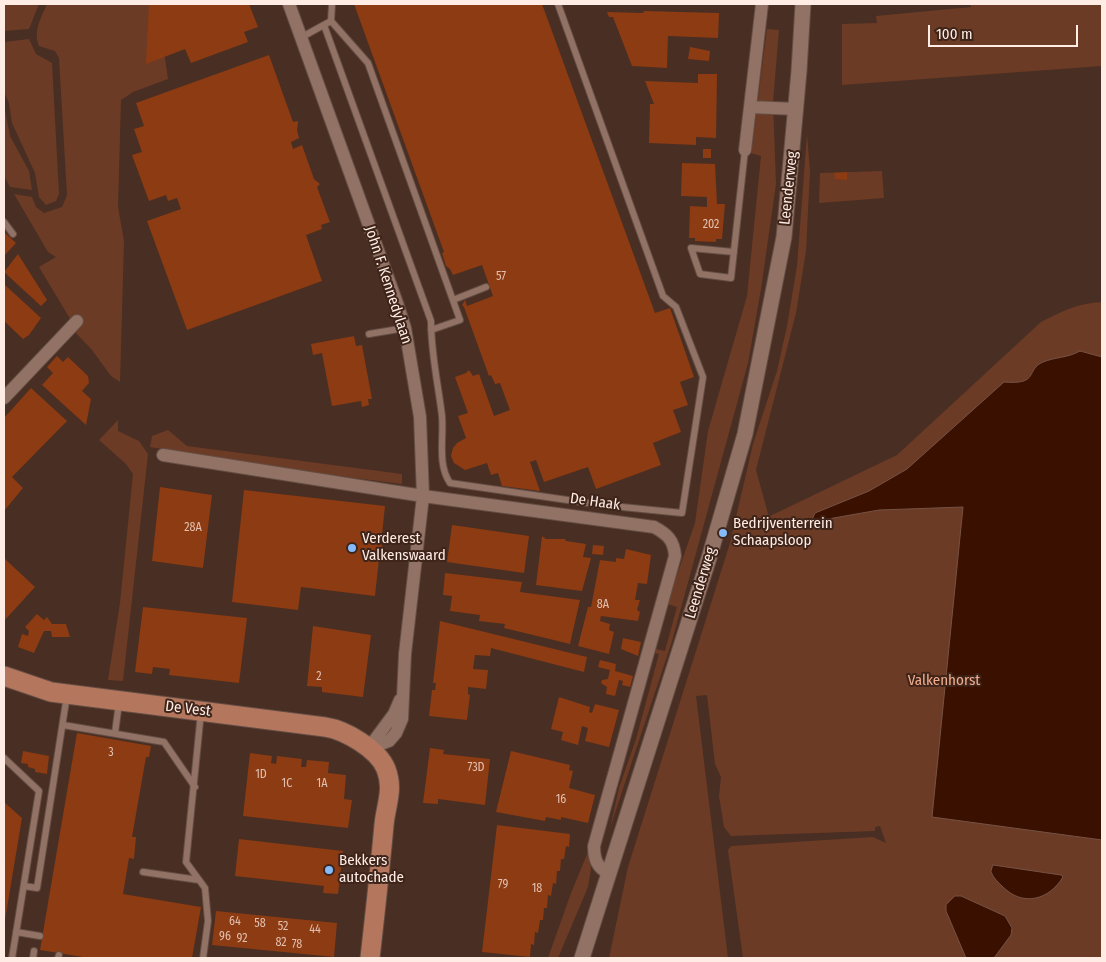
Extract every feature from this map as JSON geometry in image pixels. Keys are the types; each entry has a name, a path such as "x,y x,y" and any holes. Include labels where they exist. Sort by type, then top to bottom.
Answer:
{"main road":[{"name":"De Vest","path":"4,676 51,692 333,728 354,737 368,749"},
{"path":"368,749 382,762 389,778 391,793 385,821 370,958"}],"street":[{"name":"John F. Kennedylaan","path":"290,4 404,328 420,417 423,496 401,698 394,714 368,749"},
{"path":"744,150 762,4"},
{"name":"Leenderweg","path":"582,958 709,558 745,434 775,291 784,238 796,110 803,4"},
{"path":"750,107 796,110"},
{"path":"4,398 77,321"},
{"name":"De Haak","path":"163,455 423,496 654,527 667,534 672,541 675,556 594,846 597,862 601,869 609,873"}],"lane":[{"path":"332,4 331,21 368,63 460,320 431,330"},
{"path":"324,25 428,312 431,330 432,363 442,418 441,449 445,476 450,484 682,513 702,377 676,307 663,296 558,4"},
{"path":"302,37 331,21"},
{"path":"734,252 691,248 700,274 731,278 734,252 744,150"},
{"path":"4,222 13,234"},
{"path":"453,300 486,287"},
{"path":"369,334 404,328"},
{"path":"24,886 37,888 68,694"},
{"path":"115,733 120,700"},
{"path":"201,711 186,862 205,888 208,921 203,958"},
{"path":"63,724 164,742 195,786"},
{"path":"4,758 39,791 12,958"},
{"path":"38,796 51,798"},
{"path":"143,872 199,880"},
{"path":"16,932 40,936"}],"green space":[{"path":"4,4 39,4 29,29 4,31"},
{"path":"47,4 152,4 161,31 168,79 133,92 121,100 118,207 124,241 120,382 111,376 92,350 76,333 72,322 39,267 56,257 48,252 14,194 32,197 36,207 44,213 62,207 67,195 59,58 55,51 39,46 37,40 38,25"},
{"path":"971,4 1102,4 1102,66 842,85 842,24 877,23 876,16 971,7"},
{"path":"767,29 779,30 773,102 776,184 748,363 672,641 610,828 619,788 636,739 659,654 655,653 656,649 665,651 677,607 667,604 695,523 708,431 747,296 761,156 751,153"},
{"path":"29,39 36,54 52,63 59,194 56,201 46,205 39,197 35,173 12,123 9,103 4,92 4,42"},
{"path":"4,105 10,136 29,171 32,190 10,187 4,176"},
{"name":"Valkenhorst","path":"807,134 810,171 806,251 796,313 756,470 772,528 770,516 897,455 1041,322 1071,308 1102,302 1102,958 743,958 728,850 731,846 873,837 886,843 880,826 875,827 875,831 731,836 724,827 719,796 721,777 715,764 707,695 696,696 728,958 609,958 628,867 730,543 753,444 777,371 797,266"},
{"path":"882,171 884,198 819,203 820,173"},
{"path":"118,420 118,431 139,441 148,454 123,681 108,680 120,603 133,474 126,464 99,440"},
{"path":"168,430 187,446 402,474 402,484 268,467 150,447 152,436"},
{"path":"588,852 591,869 588,887 558,958 548,958 571,893"}],"shaded area":[{"path":"1080,351 1102,357 1102,840 932,817 963,507 879,510 811,522 815,513 869,491 907,469 1004,382 1023,381 1043,362"},
{"path":"993,865 1061,875 1063,877 1051,891 1043,896 1027,899 1011,893 1000,884 991,872"},
{"path":"955,896 961,896 1005,916 1012,928 1011,935 994,958 966,958 946,911 946,905"}],"building":[{"path":"149,4 249,4 258,27 244,32 248,42 191,63 185,49 146,64"},
{"path":"354,4 542,4 655,313 670,308 694,377 680,382 688,405 673,410 681,432 653,443 661,465 596,489 588,467 544,482 536,460 530,462 540,491 502,486 498,473 491,475 487,463 465,470 454,463 451,456 453,448 457,443 466,438 458,416 468,413 455,377 469,370 473,376 479,374 494,416 510,410 500,383 495,384 491,375 489,376 462,305 465,300 467,306 493,296 482,265 453,275 446,266 442,253 444,252"},
{"path":"644,11 719,13 718,38 668,36 667,68 632,66 613,17 609,17 607,12 643,13"},
{"path":"690,47 710,51 709,61 688,59"},
{"path":"269,55 293,122 298,121 297,130 299,138 291,142 293,149 302,145 314,179 320,184 317,187 330,222 321,225 322,229 306,235 322,281 187,330 147,221 181,209 177,198 168,201 166,195 149,201 132,155 142,152 134,129 144,126 136,103"},
{"path":"698,74 717,74 716,138 696,137 696,145 649,143 650,104 654,104 645,81 698,83"},
{"path":"703,149 711,149 711,158 703,158"},
{"path":"682,163 715,164 717,204 725,204 722,239 716,239 716,242 695,241 695,238 689,238 690,206 707,207 707,197 681,196"},
{"path":"847,172 847,180 835,179 834,173"},
{"path":"4,232 16,243 4,256"},
{"path":"18,254 47,300 41,306 4,272"},
{"path":"4,284 41,318 29,335 23,339 4,321"},
{"path":"354,336 356,346 362,345 372,399 368,399 369,405 362,407 361,401 332,406 322,353 313,355 311,344"},
{"path":"57,356 63,362 68,357 88,376 89,383 82,391 91,399 86,425 42,385 53,373 47,367"},
{"path":"31,388 67,421 12,477 23,488 4,511 4,418"},
{"path":"160,487 212,495 203,568 152,561"},
{"path":"244,490 385,506 381,544 384,548 383,555 379,559 375,596 301,587 298,610 232,602"},
{"path":"452,525 529,536 524,573 447,562"},
{"path":"542,536 546,539 565,539 566,541 586,544 583,557 591,558 582,591 536,585"},
{"path":"593,545 604,546 603,555 592,554"},
{"path":"626,549 651,555 647,584 638,583 635,600 640,600 637,610 640,612 638,621 601,616 600,621 610,624 609,630 614,632 609,654 578,646 588,607 591,607 600,560 616,562 616,558 624,559"},
{"path":"4,558 35,587 4,621"},
{"path":"445,573 522,582 520,592 580,600 570,644 504,628 505,624 479,621 480,615 450,611 452,596 443,595"},
{"path":"143,607 247,618 239,683 169,675 170,669 153,667 152,674 135,672"},
{"path":"37,614 44,620 47,617 52,624 66,624 70,637 52,637 51,631 44,631 34,653 18,647 22,634 28,636 29,631 25,627"},
{"path":"440,621 587,657 584,672 491,648 490,656 475,655 473,669 488,670 486,689 468,687 468,694 470,695 467,720 429,716 432,690 435,690 436,683 433,683"},
{"path":"313,626 371,635 363,697 322,692 322,687 307,686"},
{"path":"623,638 641,642 638,656 621,649"},
{"path":"600,660 616,664 615,671 633,676 630,687 622,685 623,681 619,680 615,696 606,694 607,687 601,683 602,680 608,679 610,670 598,667"},
{"path":"559,697 590,707 589,712 592,713 595,704 619,710 609,747 585,741 588,728 582,726 578,745 561,740 563,732 551,729"},
{"path":"77,733 151,746 149,757 146,757 132,837 136,837 134,859 129,858 123,894 201,907 192,958 89,958 40,950"},
{"path":"430,748 444,750 443,754 490,759 485,805 438,799 438,804 423,803"},
{"path":"23,751 49,756 47,774 35,772 35,769 28,767 28,764 21,763"},
{"path":"511,751 570,765 569,770 573,771 569,788 595,795 588,823 561,817 561,820 546,817 545,821 496,812"},
{"path":"250,753 272,756 271,763 276,764 277,756 302,759 301,767 306,767 307,760 329,762 328,773 346,775 344,799 352,800 348,828 243,816"},
{"path":"4,802 22,818 5,920 4,920"},
{"path":"497,825 570,834 569,847 566,846 564,859 561,859 560,871 557,871 556,884 553,883 551,896 548,895 547,908 544,908 543,920 540,920 538,933 535,932 534,945 531,944 530,957 482,952"},
{"path":"239,839 343,851 338,894 323,893 324,886 235,876"},
{"path":"216,911 337,923 334,957 212,945"}],"place":[{"name":"Bedrijventerrein Schaapsloop","path":"723,533"},
{"name":"Verderest Valkenswaard","path":"352,548"},
{"name":"Bekkers autochade","path":"329,870"}]}
